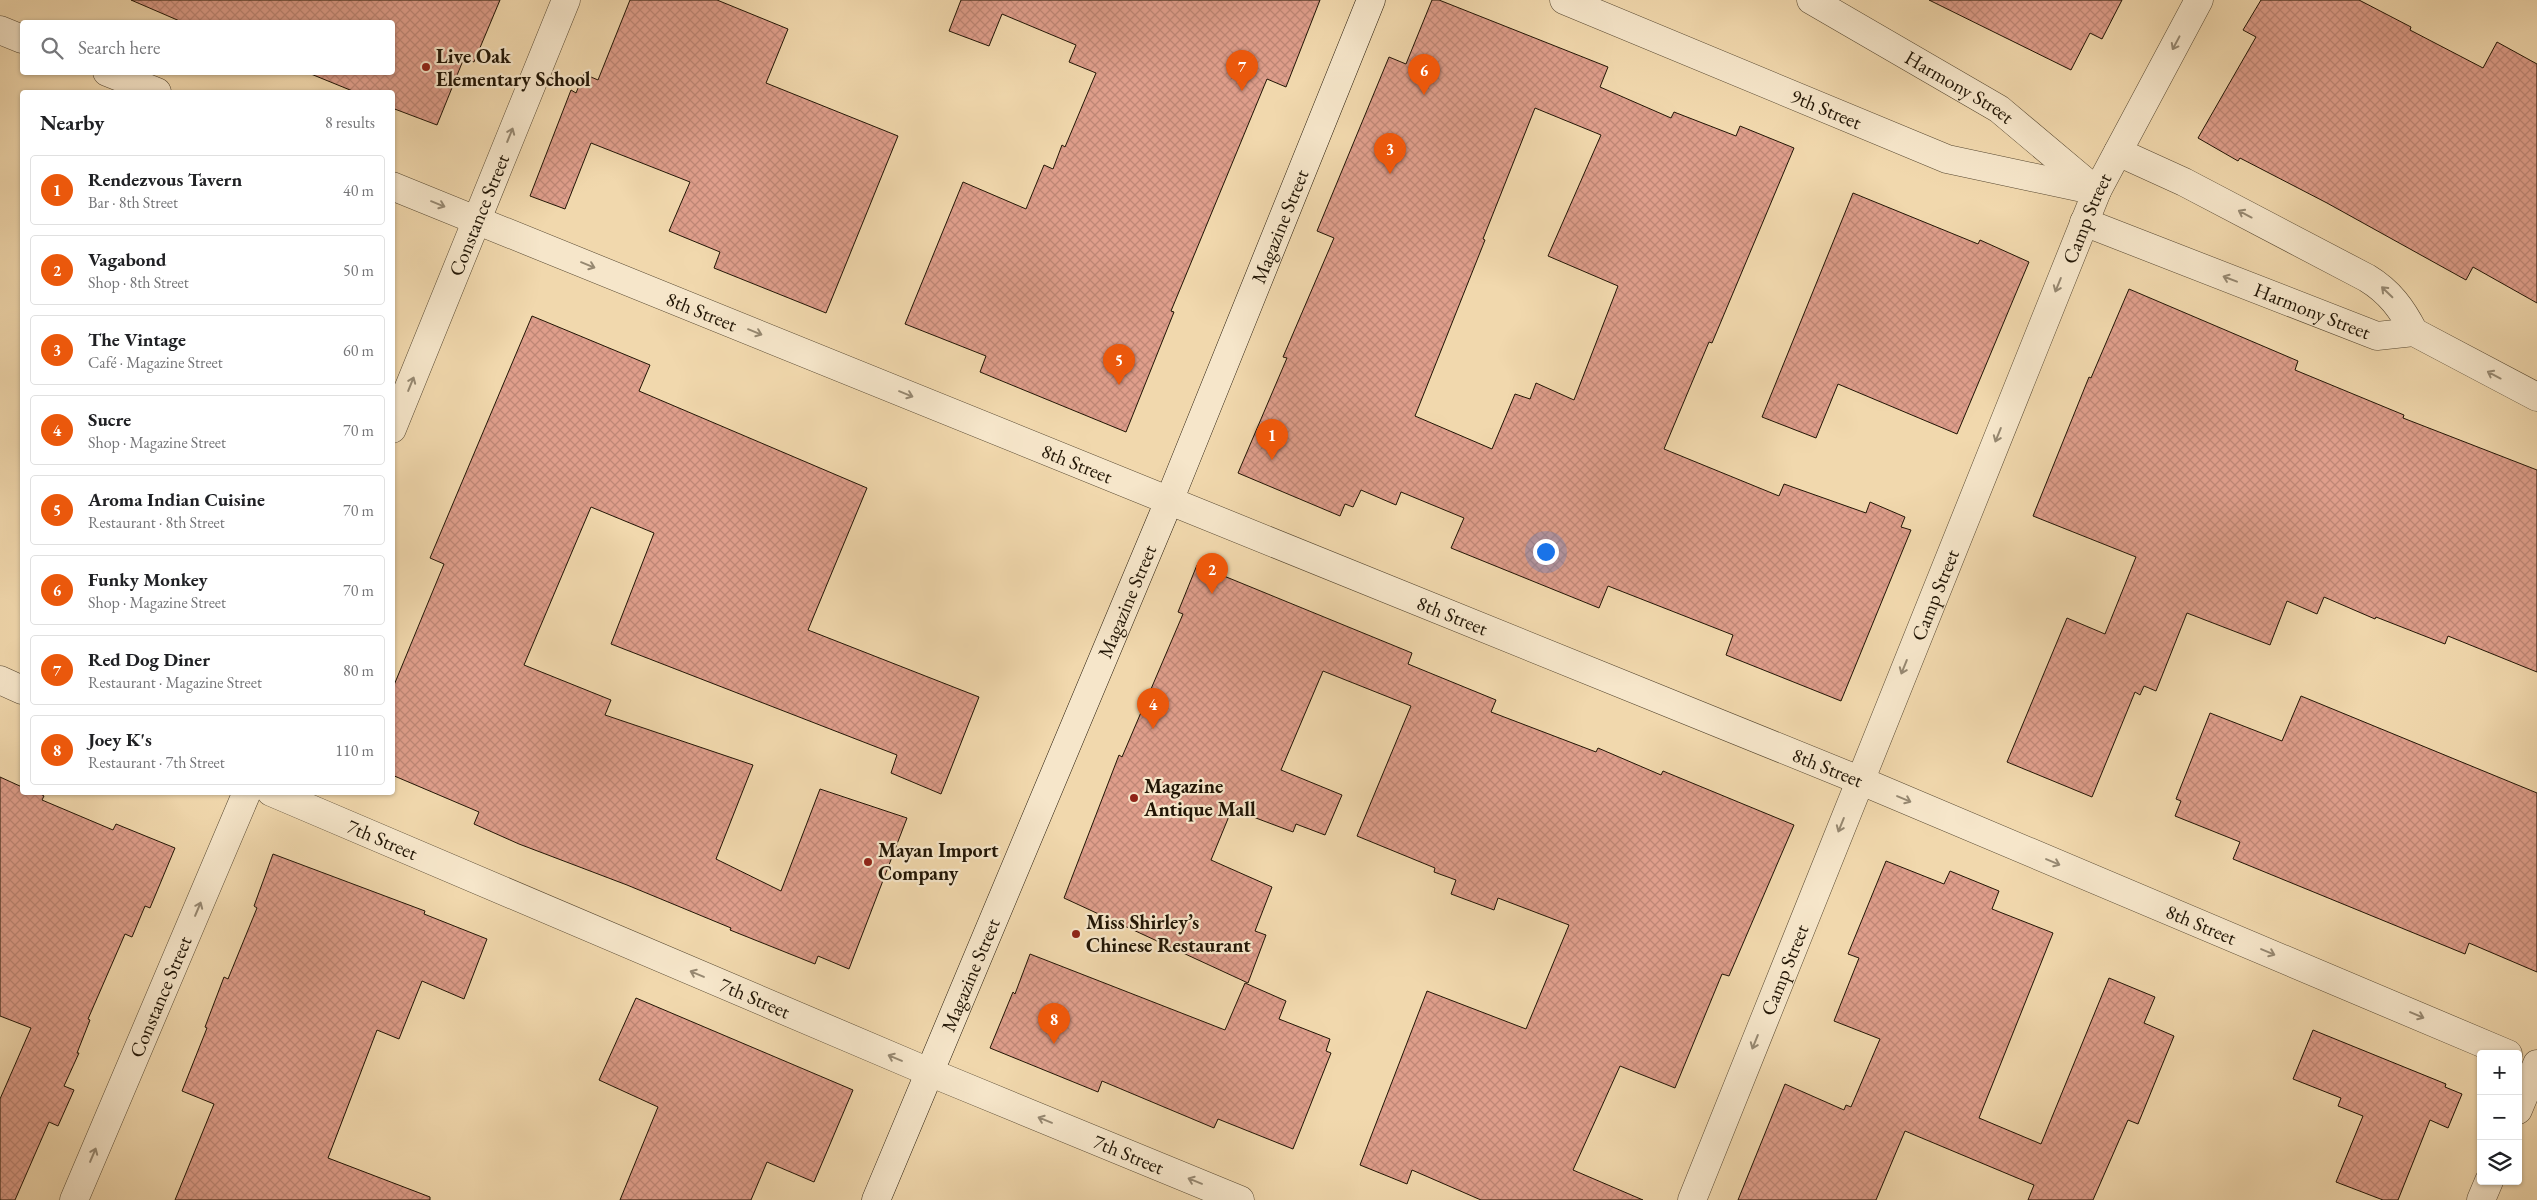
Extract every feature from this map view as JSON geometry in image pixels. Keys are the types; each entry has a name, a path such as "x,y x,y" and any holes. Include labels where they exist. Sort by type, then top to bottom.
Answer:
{"street":[{"name":"Constance Street","path":"395,422 566,0"},
{"name":"Magazine Street","path":"876,1200 928,1072 1169,501 1371,0"},
{"name":"9th Street","path":"1564,0 1947,159 2096,191"},
{"name":"Harmony Street","path":"1811,0 2000,109 2096,191"},
{"name":"Camp Street","path":"1692,1200 2096,191 2199,0"},
{"path":"0,30 20,38"},
{"path":"114,75 152,90"},
{"path":"2118,152 2184,182 2367,278 2383,288 2394,299 2403,310 2414,332 2537,397"},
{"name":"8th Street","path":"395,187 1859,780 2499,1050"},
{"name":"Harmony Street","path":"2084,222 2378,336 2414,332"},
{"path":"0,680 20,689"},
{"name":"Constance Street","path":"74,1200 246,795"},
{"name":"7th Street","path":"278,795 928,1072 1240,1200"},
{"path":"2522,1059 2537,1065 2522,1101"},
{"path":"2481,1200 2487,1185"}],"building":[{"name":"Live Oak Elementary School","path":"131,0 500,0 474,62 464,58 437,125 395,109 395,90 350,90 313,75 395,75 395,20 177,20"},
{"path":"630,0 717,0 788,29 766,83 898,136 826,313 714,268 720,252 669,231 690,182 591,143 565,209 530,196 571,90 576,93 584,74 598,80"},
{"path":"961,0 1320,0 1286,87 1267,79 1171,311 1174,312 1126,432 980,372 986,356 905,324 963,182 1026,209 1044,165 1053,169 1062,145 1065,147 1096,73 1069,62 1076,45 1002,14 989,46 949,31"},
{"path":"1432,0 1439,0 1608,67 1600,87 1671,118 1674,112 1736,136 1740,126 1794,148 1712,343 1709,342 1664,449 1779,496 1784,484 1866,513 1870,502 1905,517 1901,527 1911,530 1841,701 1726,655 1733,635 1608,586 1599,608 1451,548 1464,518 1401,492 1396,505 1361,490 1353,507 1345,504 1340,516 1238,473 1287,358 1283,357 1334,238 1317,231 1389,57 1406,64","holes":["1535,108 1601,135 1548,256 1618,286 1574,400 1536,383 1530,399 1515,394 1492,449 1415,416"]},
{"path":"1929,0 2122,0 2102,39 2090,33 2071,70"},
{"path":"2261,0 2359,0 2411,27 2410,30 2483,68 2497,42 2537,64 2537,303 2473,267 2466,280 2327,203 2240,158 2238,161 2198,138 2256,37 2243,30"},
{"path":"1853,193 1978,244 1980,240 2029,262 1957,434 1838,384 1816,438 1762,417"},
{"path":"2129,289 2298,361 2295,370 2404,415 2403,418 2537,470 2537,672 2448,636 2445,644 2376,617 2375,619 2324,597 2317,614 2287,601 2270,645 2187,613 2156,691 2144,686 2140,695 2135,692 2092,797 2007,762 2067,618 2105,634 2136,557 2033,516 2089,377 2091,378"},
{"path":"532,316 650,365 639,391 867,488 808,630 979,697 941,794 891,773 897,755 611,644 654,533 591,507 524,665 611,700 605,715 753,765 716,859 781,891 820,789 907,818 849,969 818,956 815,964 730,930 731,928 627,885 519,844 474,824 479,812 395,776 395,683 444,564 430,558"},
{"path":"1197,565 1412,653 1408,664 1496,700 1491,712 1596,752 1598,748 1661,775 1663,771 1794,825 1729,976 1722,974 1675,1088 1620,1066 1573,1170 1643,1200 1481,1200 1412,1170 1407,1184 1360,1165 1427,991 1526,1029 1569,925 1498,898 1494,910 1451,894 1456,880 1434,872 1435,868 1357,836 1411,706 1323,671 1281,770 1342,795 1325,835 1296,824 1293,832 1232,809 1211,860 1272,887 1255,931 1266,935 1248,983 1064,898 1119,755 1122,757 1183,614 1178,612"},
{"path":"2301,696 2537,793 2537,972 2469,943 2465,954 2233,859 2240,842 2175,816 2181,801 2176,799 2210,713 2282,741"},
{"path":"0,777 20,786 20,795 42,795 44,796 42,800 113,830 116,824 175,848 150,908 145,906 132,937 125,934 88,1019 90,1020 77,1053 79,1053 64,1086 74,1090 58,1126 49,1122 15,1200 0,1200 0,1099 31,1028 0,1016"},
{"path":"273,854 425,911 424,914 487,939 464,999 422,981 399,1039 377,1030 328,1158 430,1197 430,1200 175,1200 214,1104 182,1091 207,1028 205,1027 224,977 228,979 257,908 254,906"},
{"path":"1886,861 1944,884 1950,871 1999,891 1992,909 2053,933 1979,1118 2041,1144 2109,978 2155,997 2144,1023 2174,1036 2138,1124 2128,1120 2093,1200 2028,1200 2034,1185 1905,1131 1876,1200 1738,1200 1785,1084 1844,1110 1846,1105 1851,1107 1880,1039 1834,1021 1859,958 1848,954"},
{"path":"1030,954 1225,1030 1245,983 1286,1001 1279,1019 1330,1039 1326,1051 1331,1053 1293,1149 1218,1119 1214,1128 1102,1081 1098,1092 990,1048 1013,992 1015,994"},
{"path":"636,998 853,1090 814,1182 767,1162 751,1200 620,1200 658,1107 599,1080"},
{"path":"2313,1030 2446,1084 2445,1087 2462,1094 2448,1128 2430,1120 2398,1200 2383,1200 2336,1182 2363,1116 2338,1106 2341,1098 2293,1079"}],"place":[{"name":"Live Oak Elementary School","path":"426,67"},
{"name":"Red Dog Diner","path":"1242,91"},
{"name":"Funky Monkey","path":"1424,95"},
{"name":"The Vintage","path":"1390,174"},
{"name":"Aroma Indian Cuisine","path":"1119,385"},
{"name":"Rendezvous Tavern","path":"1272,460"},
{"name":"Vagabond","path":"1212,594"},
{"name":"Sucre","path":"1153,729"},
{"name":"Magazine Antique Mall","path":"1134,798"},
{"name":"Mayan Import Company","path":"868,862"},
{"name":"Miss Shirley’s Chinese Restaurant","path":"1076,934"},
{"name":"Joey K's","path":"1054,1044"}]}
